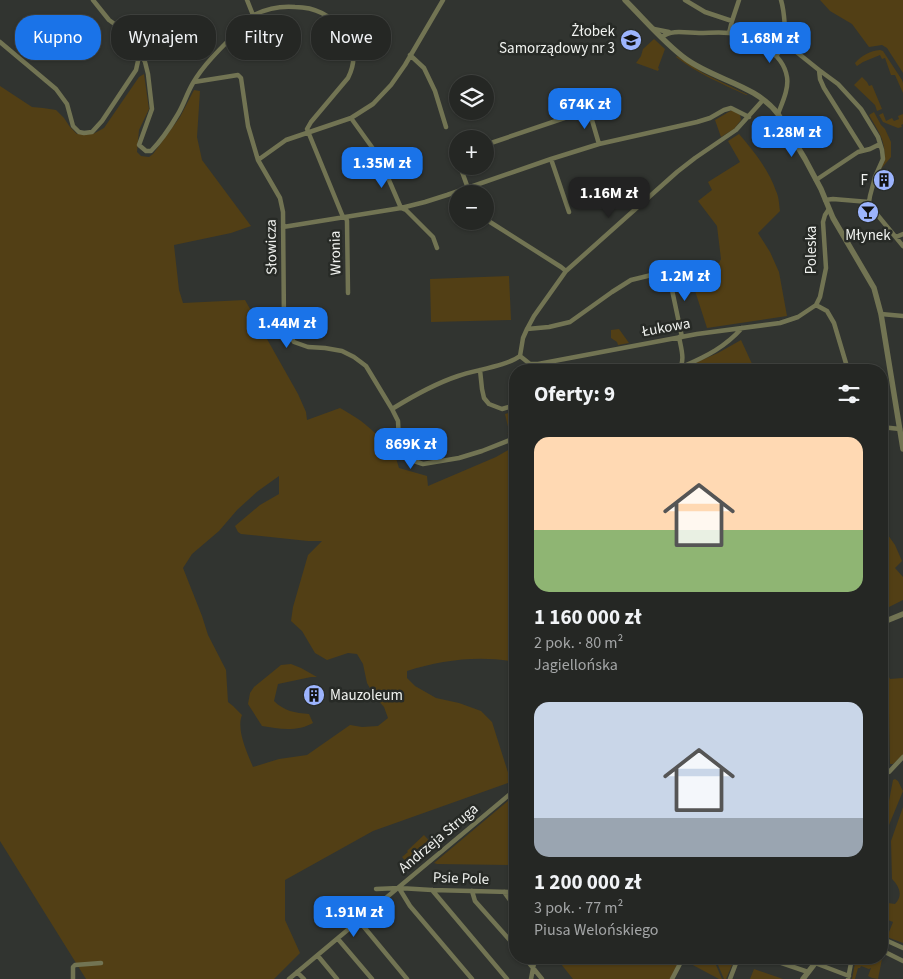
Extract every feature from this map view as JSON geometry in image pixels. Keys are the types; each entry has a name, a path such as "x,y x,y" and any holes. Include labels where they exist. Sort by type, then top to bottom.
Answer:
{"street":[{"path":"93,0 111,21"},
{"path":"247,0 252,15 280,8 298,7 324,14 339,25 350,40 354,55 352,70 348,78 308,126 308,131"},
{"path":"258,160 286,140 351,118 373,104 391,85 443,0"},
{"path":"625,0 682,56 699,67 752,92 778,114 816,180 846,242 874,288 881,314 903,449"},
{"path":"686,0 705,12 732,21"},
{"path":"729,33 738,0"},
{"path":"776,56 783,47 784,42 782,0"},
{"path":"654,29 671,32 729,33 743,36 751,39 776,56 787,76 784,98 778,114"},
{"path":"662,37 671,32"},
{"path":"0,42 56,89 66,104 73,126 79,132 84,133 92,132 102,121 136,70 138,60"},
{"path":"784,42 838,84 861,109 878,137 883,159 875,177 870,202 875,212 903,246"},
{"path":"144,60 148,74 152,109 139,145 146,151 151,151 178,115 194,82 226,43"},
{"path":"410,55 424,68 435,91 446,127"},
{"path":"819,70 824,88 863,150"},
{"name":"Słowicza","path":"194,82 238,75 240,78 248,126 258,160 280,198 283,212 284,325 294,342 308,347 342,351 366,366 398,422 399,442 406,456 414,461 423,464 459,458 509,440"},
{"path":"392,409 442,381 511,361 520,356 523,338 534,316 566,271 677,172 736,130 763,100"},
{"path":"494,142 606,104"},
{"path":"477,185 600,144 697,122 731,108 749,117"},
{"path":"588,110 600,144"},
{"path":"351,118 379,157 401,208 406,210 433,237 437,248"},
{"name":"Wronia","path":"308,131 343,216 347,221 348,293"},
{"path":"816,180 858,152 880,144"},
{"path":"551,159 569,212"},
{"path":"283,227 401,208 449,194"},
{"path":"825,200 870,202"},
{"name":"Poleska","path":"816,305 820,297 826,268 823,222 829,209"},
{"path":"494,225 566,271"},
{"path":"896,236 903,234"},
{"path":"527,329 549,327 570,322 631,280 668,271 681,337 683,360 682,364"},
{"path":"816,305 827,310 834,323 846,364"},
{"name":"Łukowa","path":"520,356 530,364 538,364 681,337 780,323 798,317 816,305"},
{"path":"881,314 903,316"},
{"path":"688,364 717,350 733,338 743,327"},
{"path":"480,370 484,398 490,404 502,409 509,407"},
{"path":"888,428 900,429"},
{"path":"888,620 903,614"},
{"path":"888,772 903,757"},
{"name":"Andrzeja Struga","path":"289,979 509,795"},
{"path":"399,888 412,908 472,979"},
{"name":"Psie Pole","path":"376,889 399,888 509,892"},
{"path":"432,890 506,979"},
{"path":"472,891 475,901 509,939"},
{"path":"504,892 509,899"},
{"path":"359,921 407,979"},
{"path":"338,939 372,979"},
{"path":"888,941 903,948"},
{"path":"888,954 903,961"},
{"path":"318,956 337,979"},
{"path":"73,979 73,968 75,965 101,963"},
{"path":"672,979 680,964"},
{"path":"730,979 736,964"},
{"path":"785,964 808,972"},
{"path":"802,979 815,964 849,977 851,964"},
{"path":"532,979 533,966"},
{"path":"533,966 542,979"},
{"path":"297,972 304,979"}],"shaded area":[{"path":"820,0 903,0 903,73 887,48 882,45 869,47 852,24 830,11"},
{"path":"736,23 766,33 780,42 774,49 770,44 751,33 735,29"},
{"path":"654,39 665,49 658,71 636,63 643,49"},
{"path":"880,50 883,51 902,80 903,93 895,75 891,75 885,58 882,59 880,55 856,65 855,63 863,56"},
{"path":"677,56 703,73 748,95 701,73 684,63"},
{"path":"144,74 149,109 139,130 137,152 141,156 149,157 180,117 194,90 200,91 197,137 202,160 251,226 231,233 174,245 179,290 183,303 245,300 298,394 306,412 307,420 340,408 377,434 390,439 399,468 427,476 428,486 496,457 509,449 509,661 488,659 447,661 407,671 407,678 415,686 436,698 459,703 481,711 492,722 509,776 509,783 373,831 285,880 285,920 300,953 274,979 86,979 0,841 0,86 32,107 56,110 77,134 93,134 104,128 139,77","holes":["279,476 279,494 260,505 235,526 238,532 241,534 322,541 308,555 293,607 291,621 302,631 315,653 327,660 348,653 357,654 363,664 367,683 375,697 384,707 388,718 378,726 362,727 350,725 307,755 279,759 253,767 241,734 242,715 228,702 226,670 208,635 183,568 192,554 219,531 237,510 258,491"]},
{"path":"862,77 869,86 872,85 882,109 877,111 875,105 854,85"},
{"path":"732,110 740,115 741,120 734,129 721,137 715,120"},
{"path":"874,112 891,142 891,157 881,169 884,161 884,147 869,115"},
{"path":"883,113 886,121 892,118 894,121 899,119 898,116 903,114 902,127 898,128 883,122 879,115"},
{"path":"739,134 765,168 778,196 780,211 758,233 770,252 779,272 787,316 707,328 688,269 719,263 721,259 717,226 698,201 712,190 708,182 740,162 728,141"},
{"path":"509,276 511,320 431,322 430,279"},
{"path":"619,329 629,343 618,345 611,338 611,330"},
{"path":"741,340 752,364 693,364"},
{"path":"509,413 509,431 505,414"},
{"path":"422,445 441,453 442,458 440,455 420,458 413,455 410,456 406,452 408,450 420,451"},
{"path":"888,535 902,561 895,568 903,577 903,600 888,608"},
{"path":"291,664 317,677 278,684 274,701 290,711 309,714 313,723 294,729 262,726 248,704 250,693 254,687 281,665"},
{"path":"888,675 890,679 903,678 903,755 893,764 890,764"},
{"path":"893,780 898,781 903,791 888,828 888,806"},
{"path":"509,800 509,865 434,863"},
{"path":"903,807 903,943 888,937 893,922 888,920 888,903 895,904 900,895 899,888 892,879 891,841"},
{"path":"424,835 433,845 416,861 413,858 407,863 402,857"},
{"path":"561,964 678,964 671,979 573,979"},
{"path":"691,964 716,964 722,979"},
{"path":"718,964 732,964 726,979 724,979"},
{"path":"855,964 881,964 878,979 868,976 871,968 861,966 858,968 855,979 852,979"},
{"path":"754,969 783,979 750,979"}],"place":[{"name":"Żłobek Samorządowy nr 3","path":"631,40"},
{"name":"F","path":"884,180"},
{"name":"Młynek","path":"868,212"},
{"name":"Mauzoleum","path":"314,695"}]}
